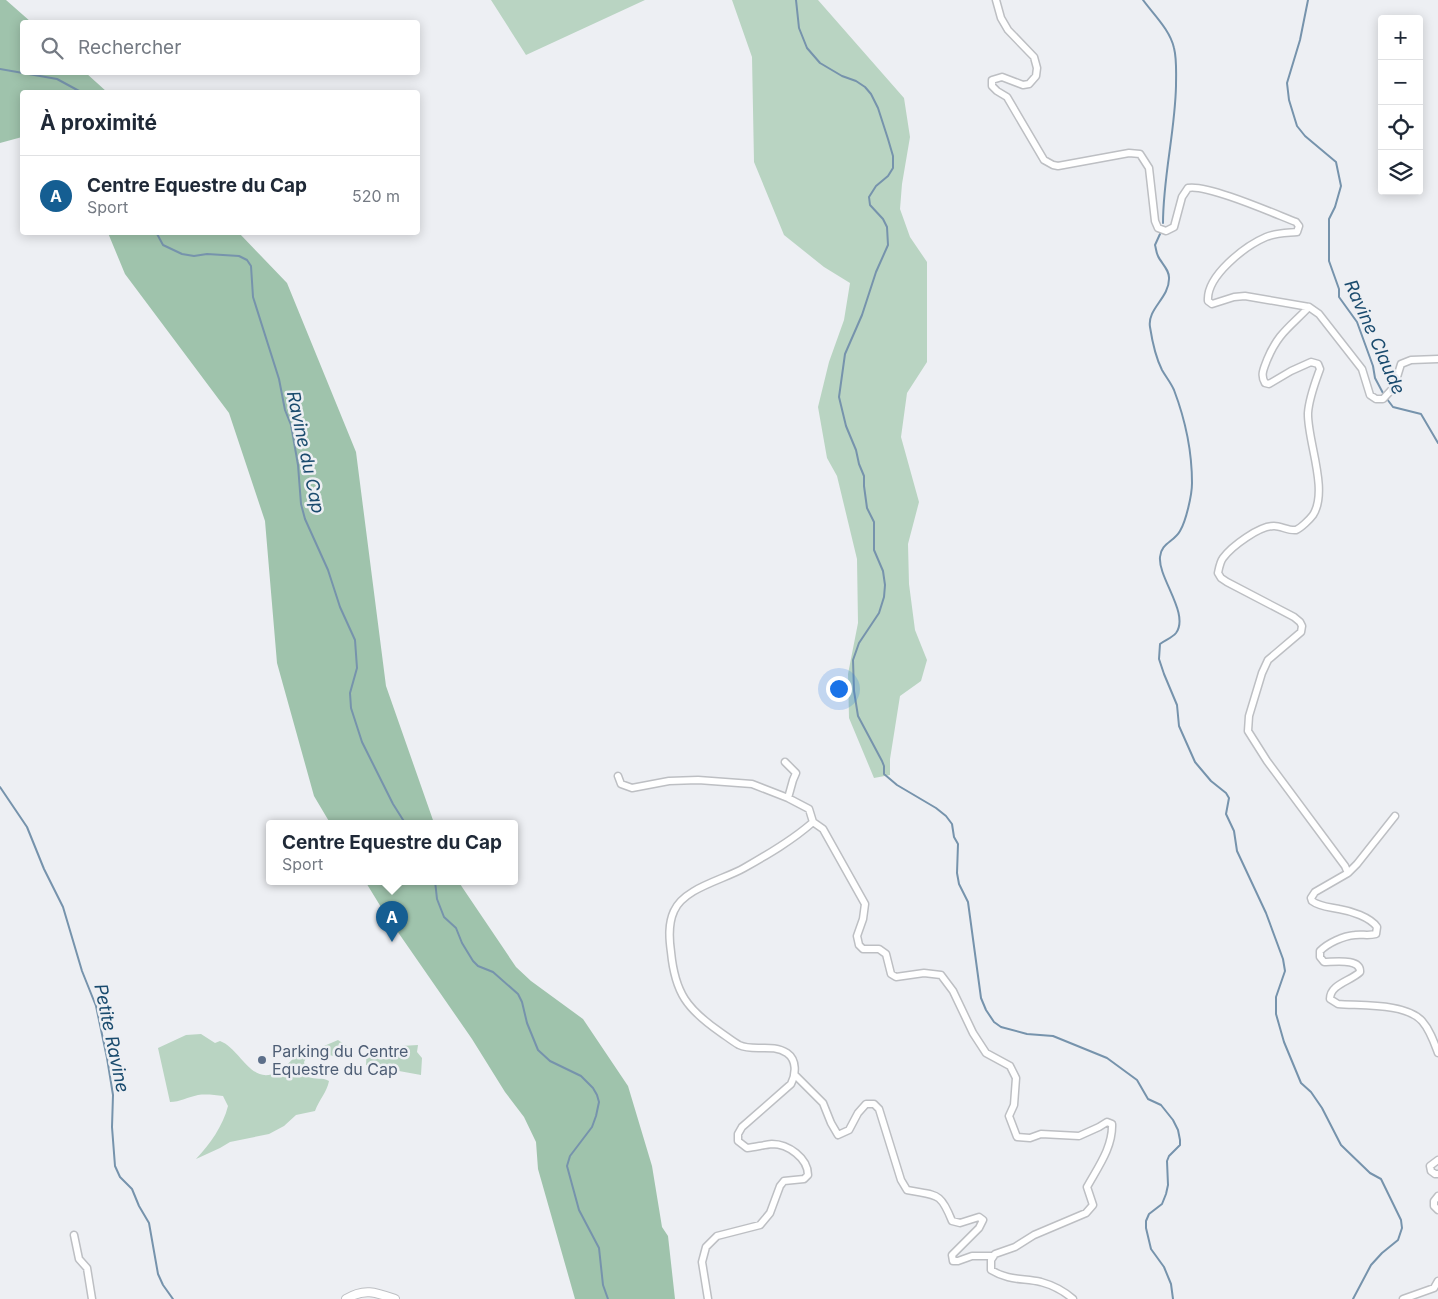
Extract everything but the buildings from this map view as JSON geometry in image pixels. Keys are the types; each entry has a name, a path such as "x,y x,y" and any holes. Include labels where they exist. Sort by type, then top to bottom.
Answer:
{"main road":[{"path":"346,1299 366,1291 395,1299"}],"street":[{"path":"996,0 1001,18 1008,30 1034,57 1037,68 1036,76 1029,84 1023,85 1002,77 992,80 992,86 1007,97 1044,160 1058,166 1129,153 1140,154 1149,168 1155,221 1158,228 1166,231 1174,227 1182,197 1188,188 1194,187 1223,195 1296,222 1299,226 1297,232 1266,237 1229,261 1213,284 1207,297 1208,301 1212,304 1234,297 1245,296 1309,307 1318,314 1362,369 1370,395 1376,399 1383,399 1394,387 1401,364 1406,361 1438,360"},
{"path":"1309,307 1282,332 1273,345 1262,372 1262,378 1265,383 1269,384 1311,362 1318,364 1320,369 1308,412 1318,490 1313,515 1300,528 1295,530 1274,526 1263,528 1253,533 1223,558 1218,573 1227,582 1294,617 1302,626 1301,632 1268,660 1262,673 1249,716 1248,730 1267,761 1345,866 1348,873"},
{"path":"785,762 796,773 788,798"},
{"path":"618,776 621,784 632,788 668,781 698,780 752,784 788,798 809,809 813,822 823,829 865,904 863,919 857,936 859,945 863,949 879,950 886,954 891,974 896,977 924,973 941,975 953,991 973,1033 986,1053 1010,1066 1016,1078 1014,1105 1009,1116 1017,1137 1030,1138 1041,1134 1079,1136 1106,1122 1112,1124 1110,1144 1087,1187 1093,1205 1086,1213 1034,1235 1015,1247 995,1254 990,1260 991,1270 998,1274 1021,1280 1042,1282 1073,1299"},
{"path":"1395,816 1348,873 1315,892 1311,898 1312,902 1319,905 1340,909 1374,923 1377,932 1369,936 1354,935 1338,940 1324,947 1320,951 1320,956 1324,962 1354,963 1361,968 1355,977 1334,988 1330,993 1330,999 1338,1004 1396,1009 1409,1012 1421,1020 1430,1032 1438,1053"},
{"path":"708,1299 702,1262 706,1247 716,1236 760,1225 770,1213 780,1186 784,1181 804,1179 808,1175 808,1169 800,1157 786,1146 773,1144 747,1148 738,1141 738,1134 742,1127 792,1084 796,1075 795,1066 788,1054 774,1048 751,1048 740,1045 694,1011 683,996 676,979 669,938 670,924 674,910 689,894 744,868 813,822"},
{"path":"796,1075 823,1103 838,1135 849,1130 858,1113 866,1104 874,1104 880,1110 901,1180 908,1190 938,1196 944,1202 952,1220 960,1222 979,1217 983,1220 979,1228 952,1255 953,1261 972,1256 993,1256"},
{"path":"1438,1160 1430,1166 1431,1171 1438,1174"},
{"path":"1438,1196 1434,1201 1434,1206 1438,1210"},
{"path":"74,1235 79,1259 87,1268 92,1299"},
{"path":"1403,1299 1434,1288 1438,1281"}],"green space":[{"path":"0,0 6,0 29,20 20,20 20,75 88,75 105,90 20,90 20,138 0,143"},
{"path":"491,0 645,0 526,55"},
{"path":"732,0 818,0 904,98 910,137 900,209 910,237 927,262 927,362 907,393 901,437 919,502 908,544 909,584 915,630 927,660 921,681 900,696 890,759 890,775 874,778 849,718 848,674 858,623 857,559 837,476 827,458 818,407 829,362 844,320 850,283 824,267 784,235 754,162 752,57"},
{"path":"109,235 241,235 287,283 356,452 386,686 433,820 328,820 314,796 277,663 265,521 229,413 125,274"},
{"path":"367,885 461,885 516,967 531,981 583,1019 628,1086 652,1166 662,1227 668,1236 675,1299 575,1299 538,1169 536,1142 524,1117 505,1092 472,1039"},
{"path":"201,1034 215,1043 220,1041 227,1045 247,1065 260,1074 268,1075 277,1072 301,1053 309,1052 304,1062 308,1077 329,1081 327,1089 315,1111 296,1115 284,1126 269,1134 230,1142 196,1159 223,1121 228,1106 223,1096 210,1095 198,1095 170,1102 158,1048 186,1035"},
{"path":"338,1040 347,1046 350,1053 335,1056 327,1055 324,1046"},
{"path":"418,1045 417,1052 422,1058 421,1075 366,1065 367,1048"}],"waterway":[{"path":"796,0 799,28 807,48 820,63 842,76 856,81 871,94 878,108 893,156 893,168 888,176 876,186 869,197 870,205 883,219 887,227 888,245 876,272 862,315 845,354 839,397 846,426 864,476 867,508 874,522 874,550 883,571 885,585 884,597 879,613 859,643 853,660 854,691 858,716 882,761 884,774 897,785 936,808 952,824 954,837 958,844 957,873 959,884 968,902 981,998 994,1022 1001,1027 1027,1034 1053,1036 1107,1058 1137,1080 1148,1099 1161,1105 1173,1120 1178,1130 1180,1145 1169,1156 1167,1161 1168,1185 1162,1204 1149,1214 1146,1221 1151,1249 1164,1267 1171,1284 1173,1299"},
{"path":"1143,0 1169,35 1176,57 1174,120 1165,189 1163,223"},
{"name":"Ravine Claude","path":"1308,0 1300,40 1287,83 1289,100 1297,126 1305,136 1336,162 1341,186 1335,207 1329,219 1329,261 1339,289 1339,297 1357,322 1373,366 1375,378 1384,395"},
{"name":"Ravine du Cap","path":"0,69 20,73"},
{"name":"Ravine du Cap","path":"34,75 57,79 77,90"},
{"path":"1160,234 1155,245 1158,256 1167,270 1169,279 1166,292 1152,315 1150,327 1158,360 1174,390 1181,413 1189,448 1192,483 1188,508 1182,527 1177,535 1165,546 1160,557 1164,575 1177,606 1179,625 1176,633 1160,644 1159,659 1177,705 1179,726 1195,762 1229,798 1226,814 1234,831 1237,851 1266,913 1283,959 1285,971 1276,997 1276,1014 1284,1042 1301,1083 1311,1092 1322,1108 1341,1145 1370,1173 1381,1179 1401,1220 1402,1228 1398,1240 1371,1265 1353,1299"},
{"name":"Ravine du Cap","path":"158,235 163,245 182,254 194,256 207,254 239,256 247,260 251,266 253,297 279,379 285,410 291,425 298,465 301,504 305,519 328,570 340,607 355,640 357,668 350,693 351,708 362,742 403,820"},
{"name":"Ravine Claude","path":"1387,399 1393,407 1421,414 1438,443"},
{"name":"Petite Ravine","path":"0,787 27,827 44,869 63,907 82,971 96,1006 107,1058 113,1095 112,1127 115,1166 120,1177 132,1189 149,1223 158,1274 173,1299"},
{"name":"Ravine du Cap","path":"435,885 437,899 444,917 456,928 462,943 473,961 478,966 493,972 518,994 538,1050 550,1061 581,1076 597,1095 599,1102 592,1127 570,1156 567,1166 579,1210 599,1248 603,1285 608,1299"}],"place":[{"name":"Centre Equestre du Cap","path":"392,942"},
{"name":"Parking du Centre Equestre du Cap","path":"262,1060"}]}
